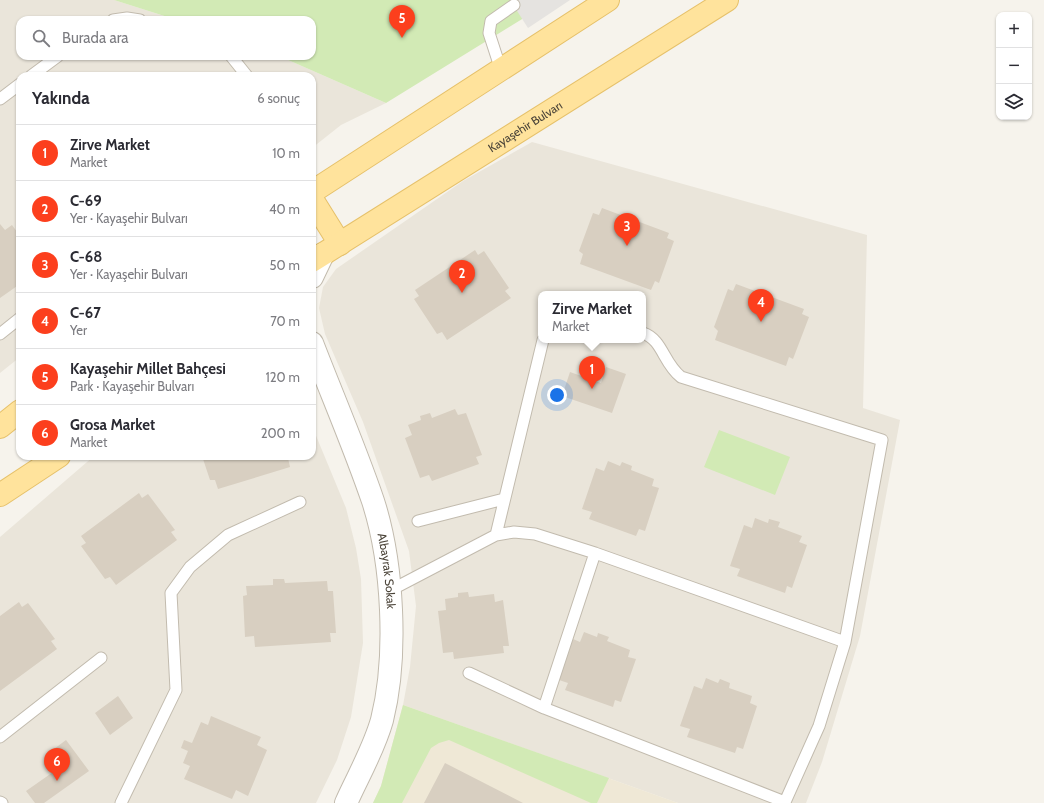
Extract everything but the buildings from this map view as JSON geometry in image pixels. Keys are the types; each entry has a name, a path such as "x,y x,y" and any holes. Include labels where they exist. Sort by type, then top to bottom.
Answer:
{"main road":[{"path":"316,189 608,0"},
{"name":"Kayaşehir Bulvarı","path":"325,253 727,0"},
{"path":"316,216 325,253"},
{"path":"0,427 16,414"},
{"path":"0,495 53,460"}],"street":[{"path":"316,270 325,253"},
{"name":"Albayrak Sokak","path":"316,353 373,501 382,536 389,591 391,657 388,691 381,721 373,744 346,803"}],"lane":[{"path":"501,70 489,33 492,21 514,5"},
{"path":"36,72 53,60"},
{"path":"234,60 244,72"},
{"path":"0,99 16,87"},
{"path":"0,334 16,321"},
{"path":"469,673 544,708 785,802 819,726 845,642 882,440 681,376 672,370 657,341 646,335"},
{"path":"496,535 543,343"},
{"path":"418,521 504,500"},
{"path":"121,803 176,690 171,593 190,567 228,535 300,502"},
{"path":"389,591 496,535 514,532 535,534 595,553 845,642"},
{"path":"544,708 595,553"},
{"path":"0,737 101,658"}],"shaded area":[{"path":"0,0 114,0 164,16 16,16 16,60 288,60 315,72 16,72 16,360 0,373"},
{"path":"510,0 570,0 528,28"},
{"path":"316,72 386,103 341,125 316,145"},
{"path":"532,142 867,235 863,408 900,420 860,636 822,762 806,803 678,803 403,705 410,667 416,606 409,551 363,422 325,334 319,308 323,287 336,269 463,181"},
{"path":"316,436 346,508 356,548 361,579 363,643 351,717 337,760 316,803 0,803 0,537 89,460 316,460"},
{"path":"403,705 678,803 373,803 381,786"}],"green space":[{"path":"114,0 553,0 386,103 288,60 316,60 316,16 164,16"},
{"path":"719,430 790,457 775,495 704,467"},
{"path":"403,705 609,778 597,803 591,803 449,740 439,743 431,748 402,803 373,803 381,786"}],"place":[{"name":"Kayaşehir Millet Bahçesi","path":"402,38"},
{"name":"C-68","path":"627,246"},
{"name":"C-69","path":"462,293"},
{"name":"C-67","path":"761,322"},
{"name":"Zirve Market","path":"592,389"},
{"name":"Grosa Market","path":"57,781"}]}
